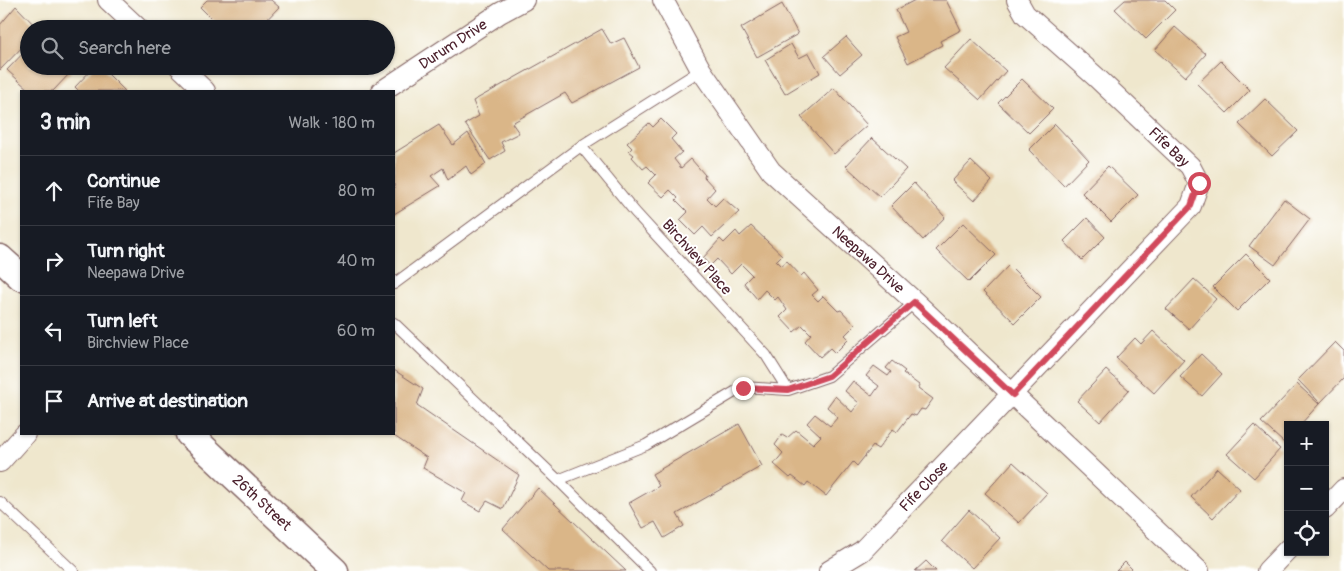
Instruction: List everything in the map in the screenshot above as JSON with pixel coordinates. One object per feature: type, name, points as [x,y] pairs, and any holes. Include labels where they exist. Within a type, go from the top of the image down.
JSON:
[{"type":"street","points":[[108,0],[129,20]]},
{"type":"street","name":"Durum Drive","points":[[383,90],[500,12],[524,0]]},
{"type":"street","name":"Neepawa Drive","points":[[663,0],[701,70],[770,171],[914,302],[1199,571]]},
{"type":"street","name":"Fife Bay","points":[[1013,395],[1191,206],[1199,183],[1190,166],[1096,77],[1025,14],[1017,0]]},
{"type":"street","points":[[188,75],[204,90]]},
{"type":"street","points":[[0,258],[20,276]]},
{"type":"street","name":"Fife Close","points":[[829,571],[862,551],[1013,395]]},
{"type":"street","points":[[0,462],[24,435]]},
{"type":"street","name":"26th Street","points":[[190,435],[335,571]]},
{"type":"street","points":[[1329,505],[1344,489]]},
{"type":"street","points":[[1267,571],[1284,553]]},
{"type":"lane","points":[[395,283],[581,146],[701,70]]},
{"type":"lane","name":"Birchview Place","points":[[581,146],[635,212],[766,355],[788,390]]},
{"type":"lane","points":[[558,480],[646,445],[743,388],[788,390],[829,376],[914,302]]},
{"type":"lane","points":[[395,324],[650,571]]},
{"type":"lane","points":[[0,502],[74,571]]},
{"type":"building","points":[[207,0],[271,0],[279,7],[267,20],[213,20],[200,7]]},
{"type":"building","points":[[915,0],[946,0],[961,30],[940,41],[942,45],[908,63],[895,37],[906,32],[896,10]]},
{"type":"building","points":[[1125,0],[1165,0],[1175,10],[1146,39],[1115,9]]},
{"type":"building","points":[[782,4],[798,34],[757,57],[741,28]]},
{"type":"building","points":[[16,6],[29,20],[20,20],[20,49],[0,70],[0,25]]},
{"type":"building","points":[[1175,27],[1206,54],[1185,77],[1155,50]]},
{"type":"building","points":[[602,29],[611,44],[624,38],[639,67],[572,103],[565,93],[512,123],[519,133],[501,142],[505,151],[490,160],[465,124],[479,116],[473,101]]},
{"type":"building","points":[[846,37],[862,55],[840,74],[824,56]]},
{"type":"building","points":[[971,39],[1006,71],[980,100],[944,68]]},
{"type":"building","points":[[791,44],[799,58],[809,53],[820,73],[785,94],[765,60]]},
{"type":"building","points":[[20,56],[20,75],[68,75],[54,90],[29,90],[7,70]]},
{"type":"building","points":[[1221,61],[1250,90],[1227,113],[1197,84]]},
{"type":"building","points":[[86,75],[109,75],[124,90],[78,90],[75,87]]},
{"type":"building","points":[[1022,79],[1053,109],[1029,133],[998,103]]},
{"type":"building","points":[[834,88],[867,125],[834,154],[801,117]]},
{"type":"building","points":[[1265,99],[1298,131],[1272,156],[1239,124]]},
{"type":"building","points":[[661,119],[676,134],[671,139],[682,152],[674,159],[681,168],[691,159],[715,189],[707,198],[715,206],[723,198],[739,212],[712,237],[703,227],[695,235],[680,220],[688,212],[676,200],[678,198],[670,190],[663,197],[648,183],[656,175],[647,166],[643,169],[629,151],[632,148],[627,143],[649,123],[653,127]]},
{"type":"building","points":[[1055,124],[1089,160],[1064,186],[1029,150]]},
{"type":"building","points":[[439,125],[453,145],[468,133],[486,164],[471,175],[466,166],[448,180],[443,168],[431,176],[440,186],[395,213],[395,152]]},
{"type":"building","points":[[872,138],[906,169],[880,197],[846,166]]},
{"type":"building","points":[[971,161],[992,181],[974,201],[952,181]]},
{"type":"building","points":[[1108,166],[1138,195],[1111,222],[1082,193]]},
{"type":"building","points":[[914,183],[945,217],[923,240],[891,206]]},
{"type":"building","points":[[1284,199],[1310,219],[1275,265],[1249,246]]},
{"type":"building","points":[[1087,218],[1105,237],[1082,260],[1064,241]]},
{"type":"building","points":[[963,223],[996,255],[969,282],[936,250]]},
{"type":"building","points":[[751,226],[782,255],[776,261],[781,266],[787,261],[801,276],[804,273],[818,290],[812,295],[818,301],[823,296],[838,311],[841,310],[855,325],[845,335],[849,339],[835,353],[830,348],[820,357],[805,341],[811,334],[802,325],[794,332],[780,317],[787,310],[778,297],[775,300],[765,290],[757,299],[744,283],[752,275],[741,264],[731,274],[717,259],[710,266],[703,258],[720,239],[724,243],[736,231],[740,236]]},
{"type":"building","points":[[1246,254],[1270,278],[1237,311],[1213,287]]},
{"type":"building","points":[[1009,265],[1041,297],[1015,323],[983,292]]},
{"type":"building","points":[[1194,279],[1216,299],[1189,329],[1166,309]]},
{"type":"building","points":[[1153,331],[1184,360],[1154,393],[1116,358],[1135,338],[1141,344]]},
{"type":"building","points":[[1335,342],[1344,351],[1344,378],[1320,403],[1298,380]]},
{"type":"building","points":[[1201,354],[1222,374],[1202,396],[1180,377]]},
{"type":"building","points":[[892,361],[905,371],[903,373],[919,385],[918,388],[933,399],[925,410],[921,409],[916,416],[911,414],[897,432],[893,429],[878,449],[873,446],[857,466],[853,462],[826,496],[808,482],[805,486],[792,476],[790,478],[774,464],[783,453],[775,445],[782,435],[787,438],[796,430],[813,444],[821,436],[807,423],[815,414],[830,426],[838,417],[827,407],[835,396],[852,412],[859,403],[845,391],[853,381],[872,396],[879,386],[866,376],[874,366],[888,376],[891,372],[886,368]]},
{"type":"building","points":[[1106,370],[1129,390],[1100,422],[1077,401]]},
{"type":"building","points":[[395,371],[423,389],[417,405],[519,475],[503,509],[487,501],[480,511],[462,501],[466,493],[423,468],[427,458],[392,435],[395,435]]},
{"type":"building","points":[[1297,384],[1319,404],[1304,421],[1284,421],[1284,443],[1261,422]]},
{"type":"building","points":[[739,424],[762,466],[677,514],[684,526],[664,538],[655,522],[643,528],[629,503],[659,486],[652,474]]},
{"type":"building","points":[[1254,425],[1280,449],[1254,478],[1227,454]]},
{"type":"building","points":[[1013,462],[1047,493],[1019,523],[985,493]]},
{"type":"building","points":[[1217,468],[1240,489],[1213,518],[1191,497]]},
{"type":"building","points":[[538,488],[626,571],[548,571],[503,529]]},
{"type":"building","points":[[969,510],[1000,538],[972,568],[942,541]]},
{"type":"building","points":[[926,561],[936,571],[915,571]]},
{"type":"building","points":[[1125,562],[1134,571],[1116,571]]},
{"type":"route","points":[[743,388],[788,390],[829,376],[914,302],[1013,395],[1191,206],[1199,183]]}]
